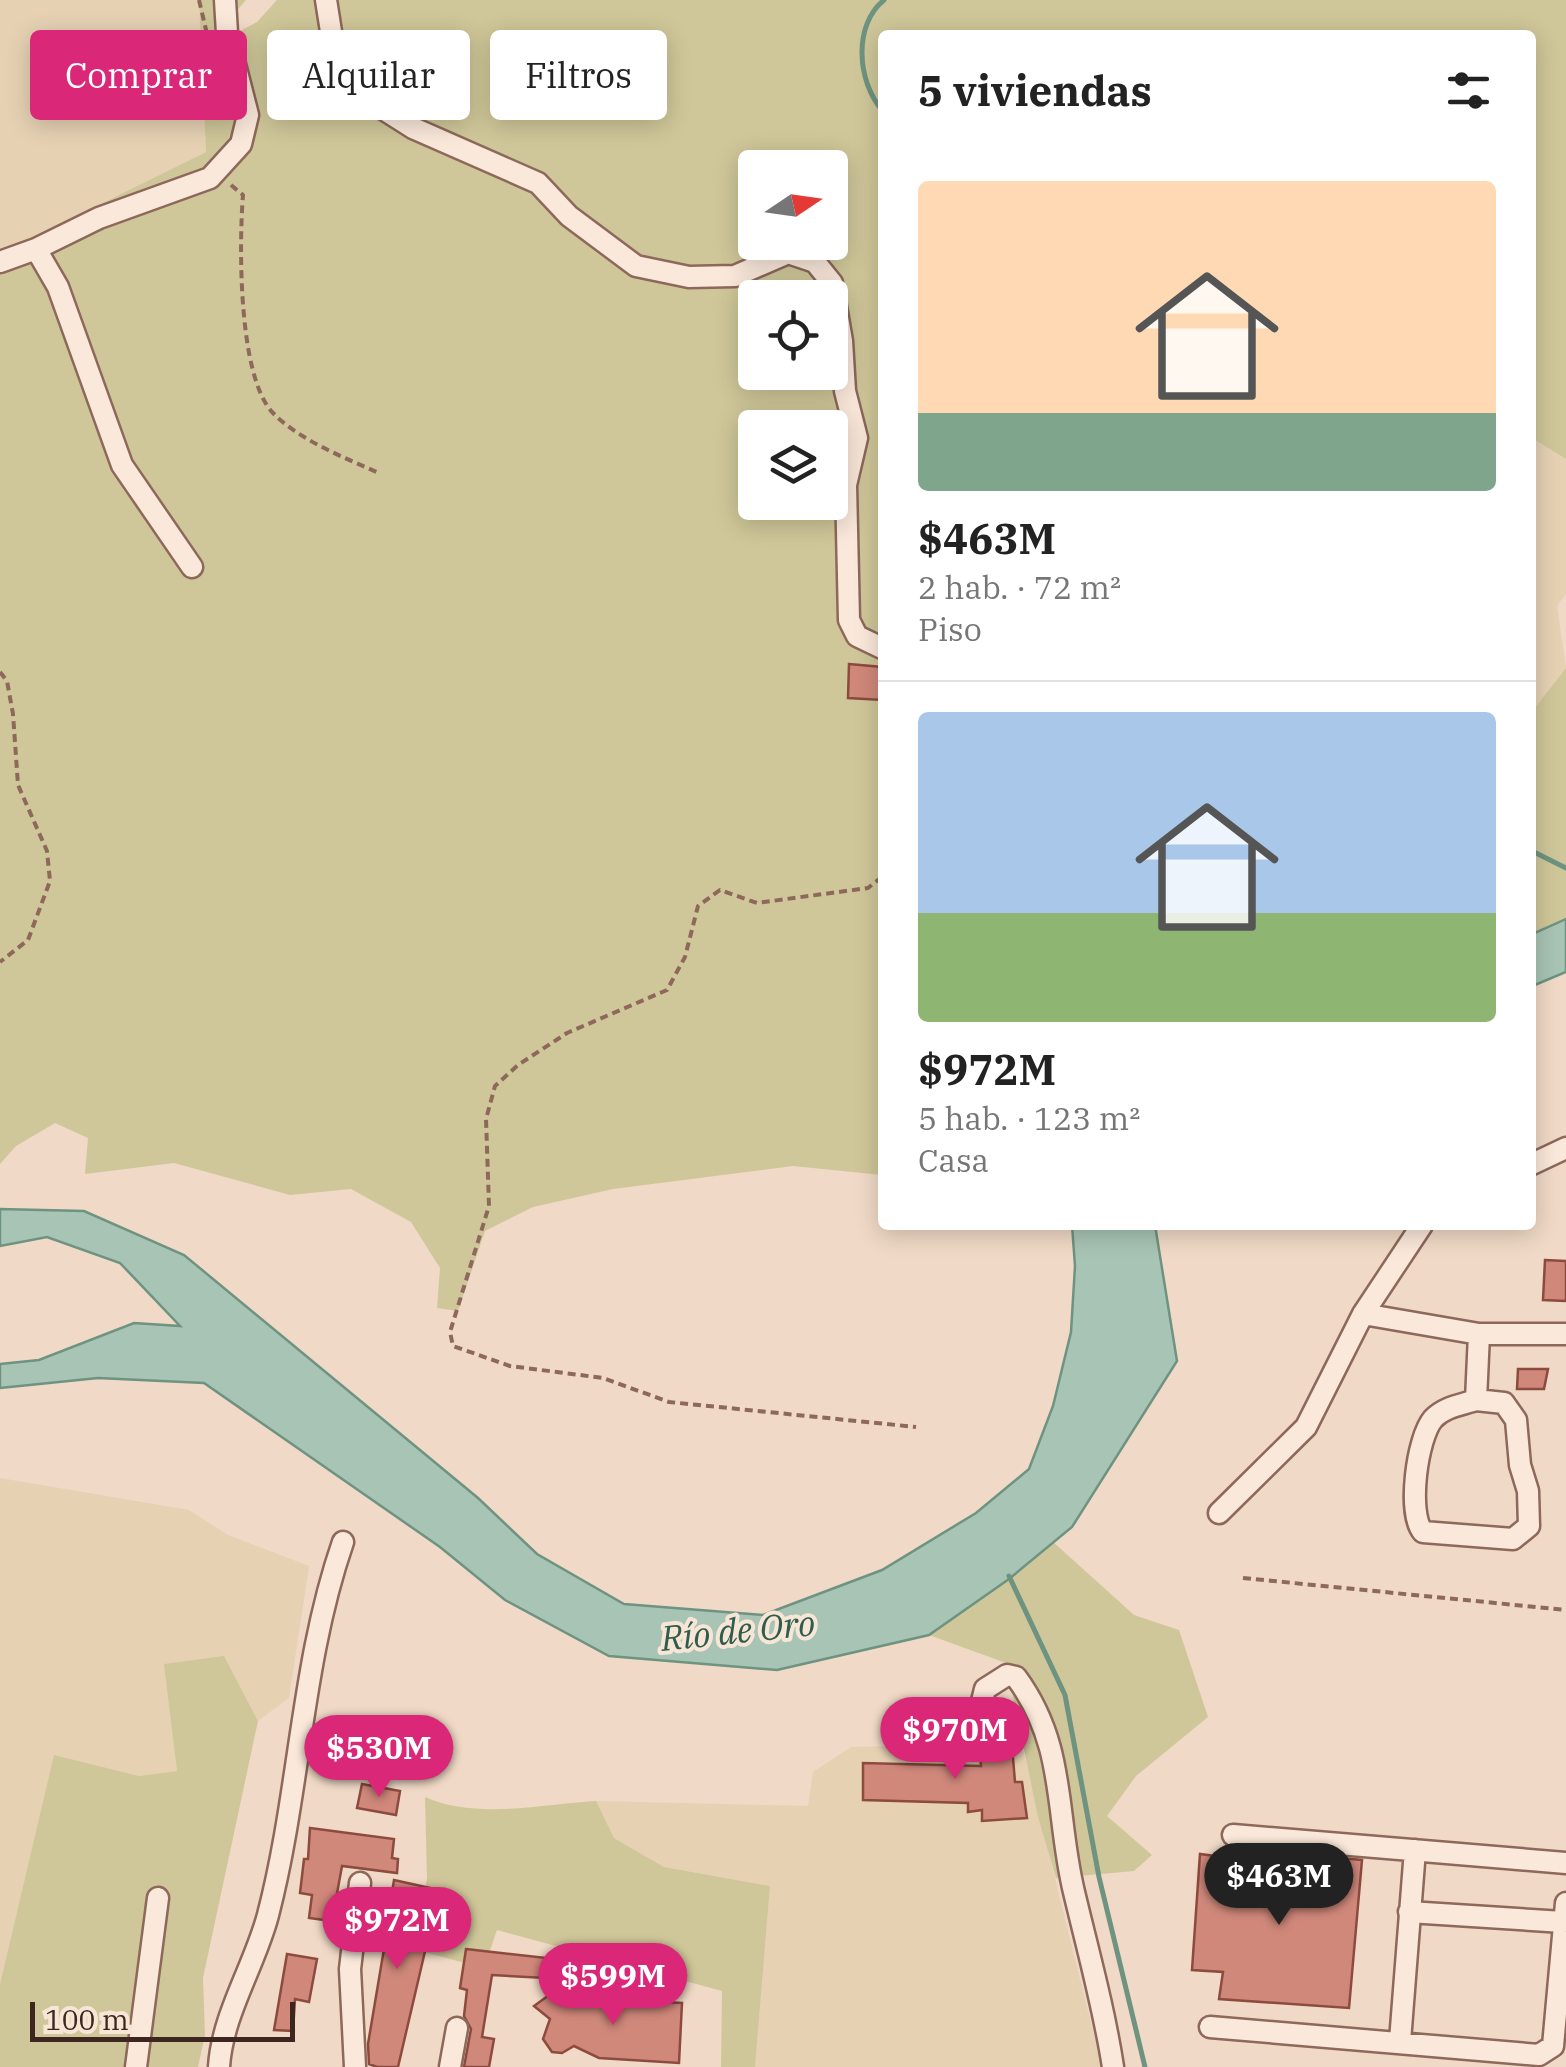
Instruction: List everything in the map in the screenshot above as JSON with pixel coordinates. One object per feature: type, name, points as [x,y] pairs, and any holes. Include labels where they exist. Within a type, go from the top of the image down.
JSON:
[{"type":"lane","points":[[0,262],[99,218],[210,178],[241,144],[248,115],[227,33],[226,0]]},
{"type":"lane","points":[[326,0],[336,63],[350,88],[414,128],[538,183],[569,216],[636,266],[689,277],[735,276],[788,253],[815,262],[832,283],[845,391],[858,438],[846,485],[848,620],[857,636],[878,646]]},
{"type":"lane","points":[[36,249],[58,286],[122,465],[192,566]]},
{"type":"lane","points":[[1536,1162],[1566,1148]]},
{"type":"lane","points":[[1220,1513],[1306,1428],[1364,1314],[1419,1230]]},
{"type":"lane","points":[[1364,1314],[1479,1334],[1566,1334]]},
{"type":"lane","points":[[1476,1400],[1479,1334]]},
{"type":"lane","points":[[1476,1400],[1504,1403],[1516,1420],[1520,1465],[1528,1492],[1529,1526],[1513,1539],[1423,1532],[1414,1514],[1422,1440],[1432,1420],[1444,1410],[1476,1400]]},
{"type":"lane","points":[[220,2067],[226,2037],[268,1918],[292,1802],[302,1722],[327,1589],[343,1542]]},
{"type":"lane","points":[[975,1730],[985,1689],[1007,1675],[1016,1678],[1053,1747],[1073,1890],[1092,1958],[1112,2067]]},
{"type":"lane","points":[[1233,1834],[1566,1863]]},
{"type":"lane","points":[[1400,2041],[1415,1850]]},
{"type":"lane","points":[[355,2067],[350,1969],[360,1882]]},
{"type":"lane","points":[[136,2067],[158,1898]]},
{"type":"lane","points":[[1210,2027],[1400,2041],[1518,2055],[1548,2051],[1554,2046],[1565,1912],[1409,1912]]},
{"type":"lane","points":[[450,2067],[456,2028]]},
{"type":"path","points":[[200,0],[207,30]]},
{"type":"path","points":[[220,167],[220,176],[243,196],[240,230],[246,330],[252,367],[271,412],[346,458],[379,473]]},
{"type":"path","points":[[0,672],[7,682],[13,714],[18,785],[48,850],[50,881],[28,940],[0,962]]},
{"type":"path","points":[[878,880],[868,888],[756,902],[720,890],[698,906],[684,957],[666,990],[567,1033],[518,1065],[496,1086],[486,1119],[489,1206],[450,1332],[454,1346],[462,1352],[510,1366],[602,1378],[668,1402],[916,1427]]},
{"type":"path","points":[[1243,1578],[1566,1610]]},
{"type":"shaded area","points":[[0,0],[199,0],[200,30],[30,30],[30,120],[205,120],[206,152],[24,242],[0,261]]},
{"type":"shaded area","points":[[199,0],[246,0],[220,30],[200,30]]},
{"type":"shaded area","points":[[277,0],[1566,0],[1566,459],[1536,441],[1536,30],[878,30],[878,1175],[793,1166],[613,1189],[533,1207],[485,1231],[458,1311],[437,1308],[440,1268],[411,1222],[351,1189],[290,1195],[174,1163],[85,1174],[88,1138],[55,1123],[16,1146],[0,1164],[0,261],[24,242],[206,152],[205,120],[247,120],[247,30],[242,30],[257,22]]},
{"type":"shaded area","points":[[1536,441],[1566,459],[1566,594],[1557,606],[1566,668],[1536,706]]},
{"type":"shaded area","points":[[1566,668],[1566,919],[1536,932],[1536,706]]},
{"type":"shaded area","points":[[0,1478],[189,1510],[228,1535],[309,1566],[289,1698],[258,1721],[224,1657],[165,1664],[177,1771],[139,1776],[54,1756],[0,1984]]},
{"type":"shaded area","points":[[1052,1541],[1134,1615],[1179,1630],[1208,1717],[1136,1776],[1107,1816],[1152,1855],[1134,1871],[1056,1878],[1038,1817],[1006,1663],[929,1635],[1009,1579]]},
{"type":"shaded area","points":[[224,1656],[258,1721],[203,1978],[205,2035],[198,2067],[0,2067],[0,1984],[54,1755],[139,1776],[177,1771],[164,1664]]},
{"type":"shaded area","points":[[1015,1718],[1102,2067],[755,2067],[770,1886],[664,1867],[614,1838],[596,1801],[808,1806],[813,1772],[851,1747],[928,1745],[972,1719]]},
{"type":"shaded area","points":[[425,1797],[445,1804],[487,1809],[596,1801],[614,1838],[664,1867],[770,1886],[755,2067],[721,2067],[722,1991],[497,1930],[484,1968],[416,1950],[427,1878]]},
{"type":"water","points":[[1566,919],[1566,972],[1536,984],[1536,932]]},
{"type":"water","name":"Río de Oro","points":[[0,1209],[84,1211],[184,1255],[478,1498],[537,1554],[624,1604],[763,1615],[882,1570],[976,1513],[1029,1469],[1053,1406],[1071,1332],[1075,1266],[1072,1230],[1156,1230],[1177,1361],[1072,1527],[1009,1579],[929,1635],[777,1670],[609,1656],[505,1600],[440,1547],[204,1383],[98,1378],[0,1388],[0,1364],[39,1360],[134,1323],[180,1326],[120,1263],[47,1237],[0,1246]]},
{"type":"building","points":[[849,664],[878,667],[878,700],[848,698]]},
{"type":"building","points":[[1545,1260],[1566,1261],[1566,1301],[1543,1300]]},
{"type":"building","points":[[1518,1369],[1548,1369],[1544,1389],[1517,1389]]},
{"type":"building","points":[[988,1733],[1011,1734],[1015,1782],[1022,1782],[1027,1818],[982,1821],[982,1810],[968,1812],[968,1803],[863,1800],[863,1763],[981,1766],[979,1743]]},
{"type":"building","points":[[362,1784],[400,1791],[396,1815],[357,1808]]},
{"type":"building","points":[[310,1828],[394,1839],[392,1858],[398,1859],[397,1873],[342,1866],[332,1921],[309,1918],[312,1895],[300,1893]]},
{"type":"building","points":[[1284,1853],[1362,1860],[1349,2008],[1219,1999],[1223,1972],[1192,1970],[1200,1854],[1282,1865]]},
{"type":"building","points":[[394,1880],[430,1888],[418,1946],[426,1947],[398,2067],[377,2067],[369,2064],[368,2044],[385,1943],[375,1940],[382,1903],[390,1905]]},
{"type":"building","points":[[466,1949],[565,1960],[564,1979],[492,1975],[482,2037],[494,2039],[489,2067],[464,2067],[471,2029],[464,2016],[467,1990],[460,1988]]},
{"type":"building","points":[[287,1954],[317,1959],[309,2002],[295,1999],[293,2031],[274,2030]]},
{"type":"building","points":[[564,1984],[563,1997],[682,2003],[679,2063],[599,2058],[574,2046],[562,2053],[552,2052],[543,2039],[550,2019],[534,2006]]},
{"type":"waterway","points":[[878,104],[867,84],[862,54],[867,24],[884,0]]},
{"type":"waterway","points":[[1536,853],[1566,868]]},
{"type":"waterway","points":[[1009,1576],[1065,1695],[1099,1877],[1145,2067]]}]
